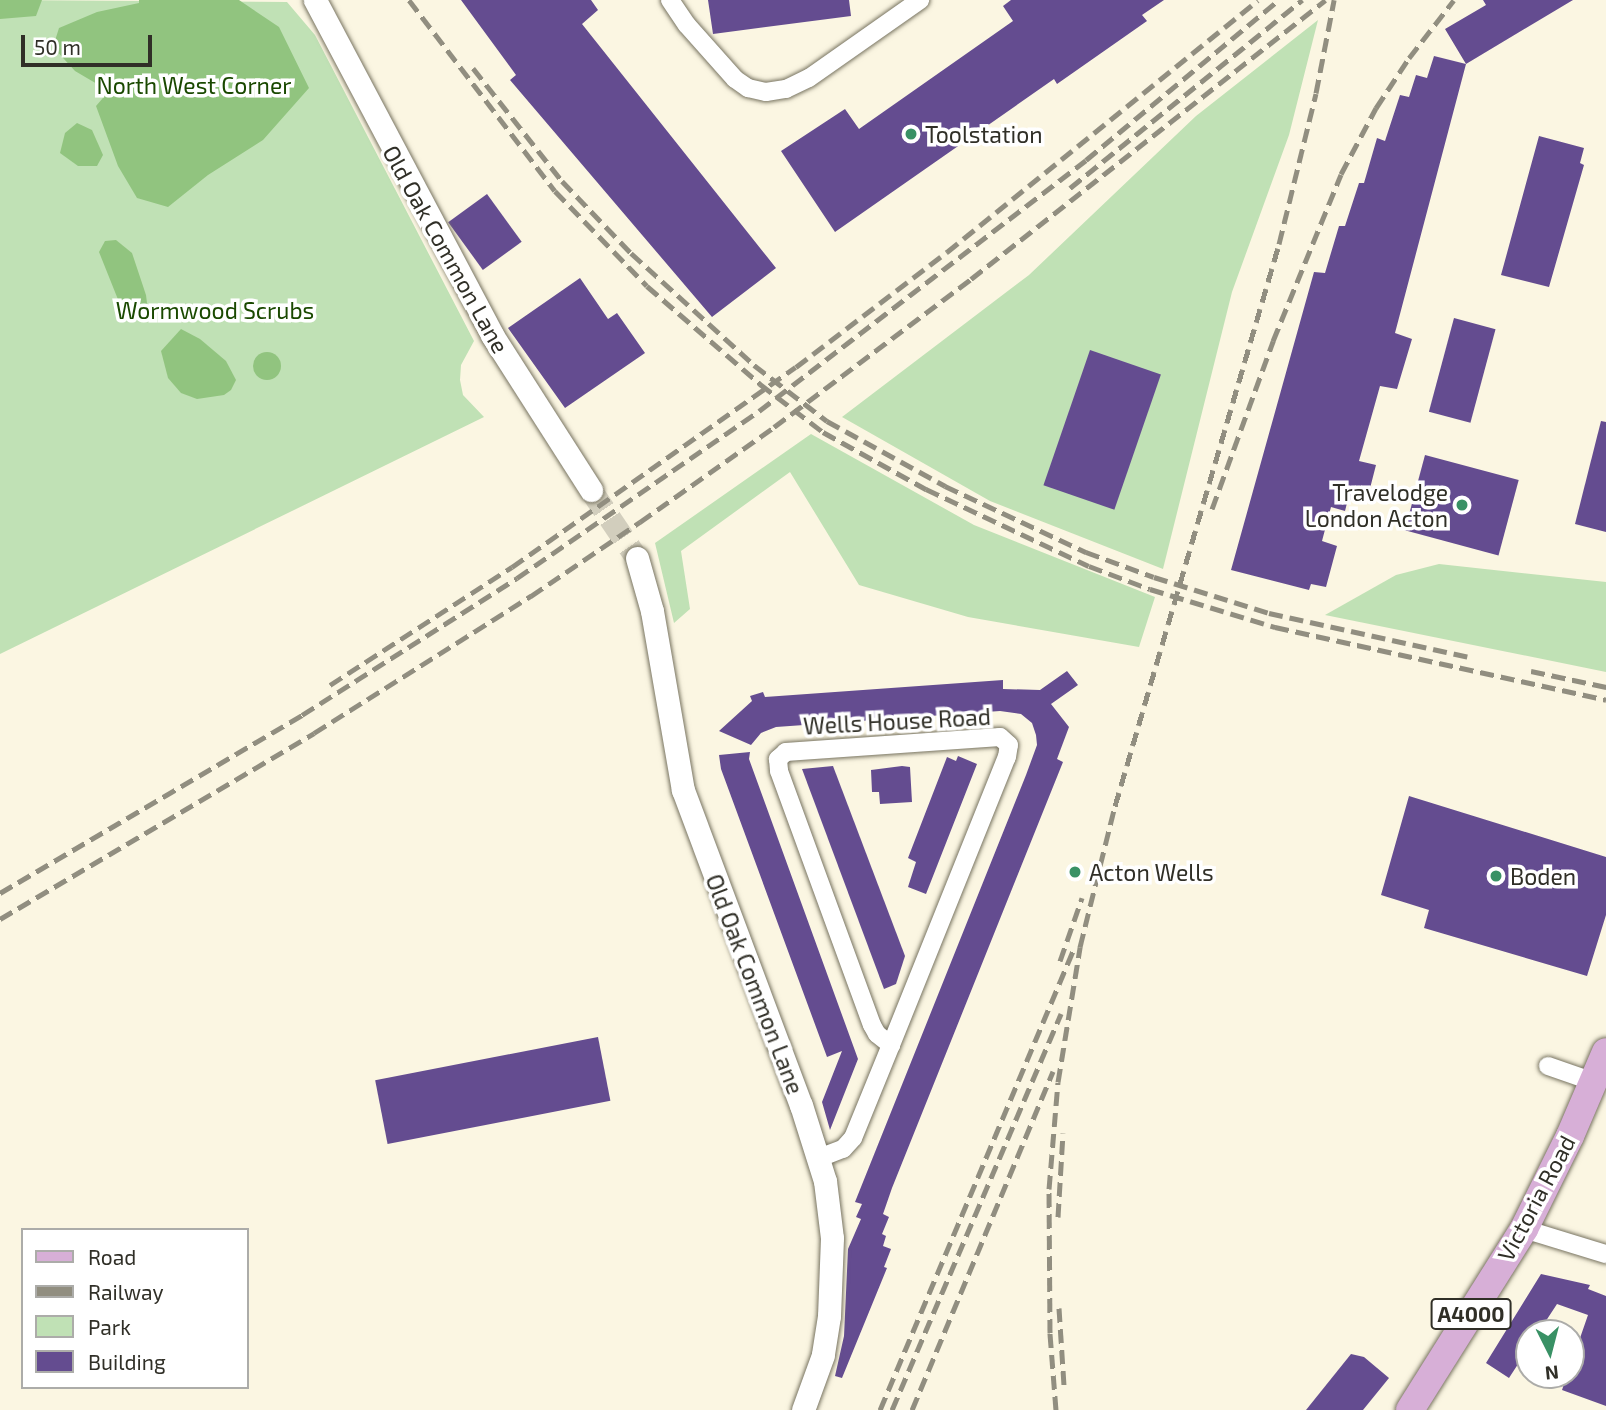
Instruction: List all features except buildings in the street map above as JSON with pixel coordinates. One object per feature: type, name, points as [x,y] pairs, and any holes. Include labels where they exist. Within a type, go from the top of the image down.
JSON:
[{"type":"main road","name":"Victoria Road","points":[[1409,1410],[1524,1228],[1606,1052]]},
{"type":"street","name":"Old Oak Common Lane","points":[[315,0],[492,335],[591,490]]},
{"type":"street","points":[[670,0],[687,25],[735,79],[748,88],[766,92],[786,89],[809,78],[920,0]]},
{"type":"street","name":"Old Oak Common Lane","points":[[637,558],[652,611],[683,790],[819,1158],[829,1204],[830,1303],[822,1355],[803,1410]]},
{"type":"street","name":"Wells House Road","points":[[819,1158],[849,1145],[891,1045],[1007,757],[1009,745],[1000,737],[786,752],[778,759],[779,771],[872,1025],[877,1034],[891,1045]]},
{"type":"street","points":[[1548,1066],[1594,1082]]},
{"type":"street","points":[[1524,1228],[1606,1254]]},
{"type":"green space","name":"Wormwood Scrubs","points":[[0,0],[287,2],[315,35],[474,341],[461,365],[460,380],[463,395],[484,417],[0,654]]},
{"type":"green space","points":[[0,0],[42,0],[36,16],[0,19]]},
{"type":"green space","name":"North West Corner","points":[[139,0],[239,0],[279,27],[309,88],[263,140],[208,175],[168,207],[137,198],[118,166],[96,106],[109,91],[75,71],[53,47],[59,28],[97,12],[139,3]]},
{"type":"green space","points":[[1318,20],[1289,135],[1232,292],[1163,569],[990,501],[842,417],[1029,275],[1196,116]]},
{"type":"green space","points":[[77,123],[92,130],[103,155],[97,166],[78,166],[60,153],[65,133]]},
{"type":"green space","points":[[116,240],[132,253],[146,295],[148,311],[140,319],[128,315],[119,302],[99,252],[105,241]]},
{"type":"green space","points":[[181,329],[200,339],[226,361],[236,380],[231,390],[224,395],[197,399],[181,393],[168,378],[161,351]]},
{"type":"green space","points":[[267,352],[277,356],[281,366],[277,376],[267,380],[257,376],[253,366],[257,356]]},
{"type":"green space","points":[[811,434],[974,525],[1155,597],[1139,647],[968,617],[859,585],[790,472],[681,551],[690,609],[674,623],[655,543]]},
{"type":"green space","points":[[1439,564],[1606,582],[1606,672],[1325,615],[1396,575]]},
{"type":"tunnel","points":[[591,490],[637,558]]},
{"type":"railway","points":[[409,0],[555,191],[647,286],[760,384],[823,432],[926,489],[1089,566],[1150,589],[1275,627],[1606,700]]},
{"type":"railway","points":[[330,685],[512,567],[796,367],[947,252],[1258,0]]},
{"type":"railway","points":[[0,893],[302,715],[517,578],[759,411],[1086,160],[1279,0]]},
{"type":"railway","points":[[1070,188],[1302,0]]},
{"type":"railway","points":[[0,919],[314,733],[531,596],[640,522],[774,427],[971,279],[1325,0]]},
{"type":"railway","points":[[1056,1410],[1050,1333],[1049,1189],[1058,1082],[1080,947],[1115,806],[1279,244],[1316,93],[1334,0]]},
{"type":"railway","points":[[1212,509],[1273,341],[1341,174],[1376,108],[1409,58],[1454,0]]},
{"type":"railway","points":[[473,68],[562,181],[631,253],[754,365],[827,421],[945,486],[1086,552],[1154,577],[1269,613],[1469,657]]},
{"type":"railway","points":[[1531,671],[1606,687]]},
{"type":"railway","points":[[1060,961],[1082,898]]},
{"type":"railway","points":[[880,1410],[1073,950]]},
{"type":"railway","points":[[892,1410],[1061,1014]]},
{"type":"railway","points":[[912,1410],[1053,1071]]},
{"type":"railway","points":[[1058,1217],[1063,1133]]},
{"type":"railway","points":[[1059,1308],[1064,1385]]},
{"type":"place","name":"Toolstation","points":[[911,134]]},
{"type":"place","name":"Travelodge London Acton","points":[[1462,505]]},
{"type":"place","name":"Acton Wells","points":[[1075,872]]},
{"type":"place","name":"Boden","points":[[1496,876]]}]
